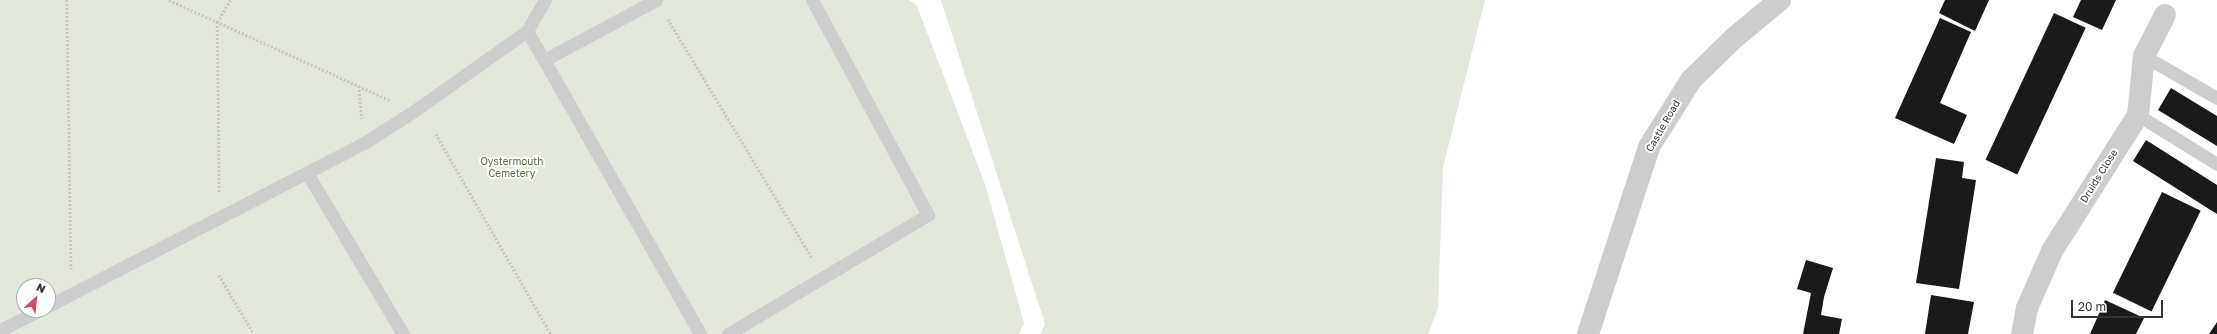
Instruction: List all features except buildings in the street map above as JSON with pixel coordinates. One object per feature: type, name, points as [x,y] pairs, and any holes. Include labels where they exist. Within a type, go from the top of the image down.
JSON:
[{"type":"street","name":"Castle Road","points":[[1588,334],[1649,147],[1691,80],[1734,38],[1780,0]]},
{"type":"street","name":"Druids Close","points":[[2022,334],[2027,308],[2052,251],[2138,115],[2144,56],[2165,15]]},
{"type":"lane","points":[[56,302],[364,143],[414,111],[527,31],[545,0]]},
{"type":"lane","points":[[544,60],[656,0]]},
{"type":"lane","points":[[728,334],[928,214],[812,0]]},
{"type":"lane","points":[[527,31],[700,334]]},
{"type":"lane","points":[[2144,56],[2217,98]]},
{"type":"lane","points":[[2138,115],[2217,164]]},
{"type":"lane","points":[[306,173],[403,334]]},
{"type":"lane","points":[[0,330],[24,318]]},
{"type":"path","points":[[67,0],[71,294]]},
{"type":"path","points":[[169,0],[414,111]]},
{"type":"path","points":[[219,219],[217,22],[230,0]]},
{"type":"path","points":[[664,14],[824,277]]},
{"type":"path","points":[[359,86],[364,143]]},
{"type":"path","points":[[436,134],[551,334]]},
{"type":"path","points":[[218,274],[254,334]]},
{"type":"green space","name":"Oystermouth Cemetery","points":[[0,0],[909,0],[917,6],[985,184],[1024,323],[1019,334],[0,334]]},
{"type":"green space","points":[[941,0],[1485,0],[1443,167],[1438,308],[1428,334],[1040,334],[1045,324]]}]
